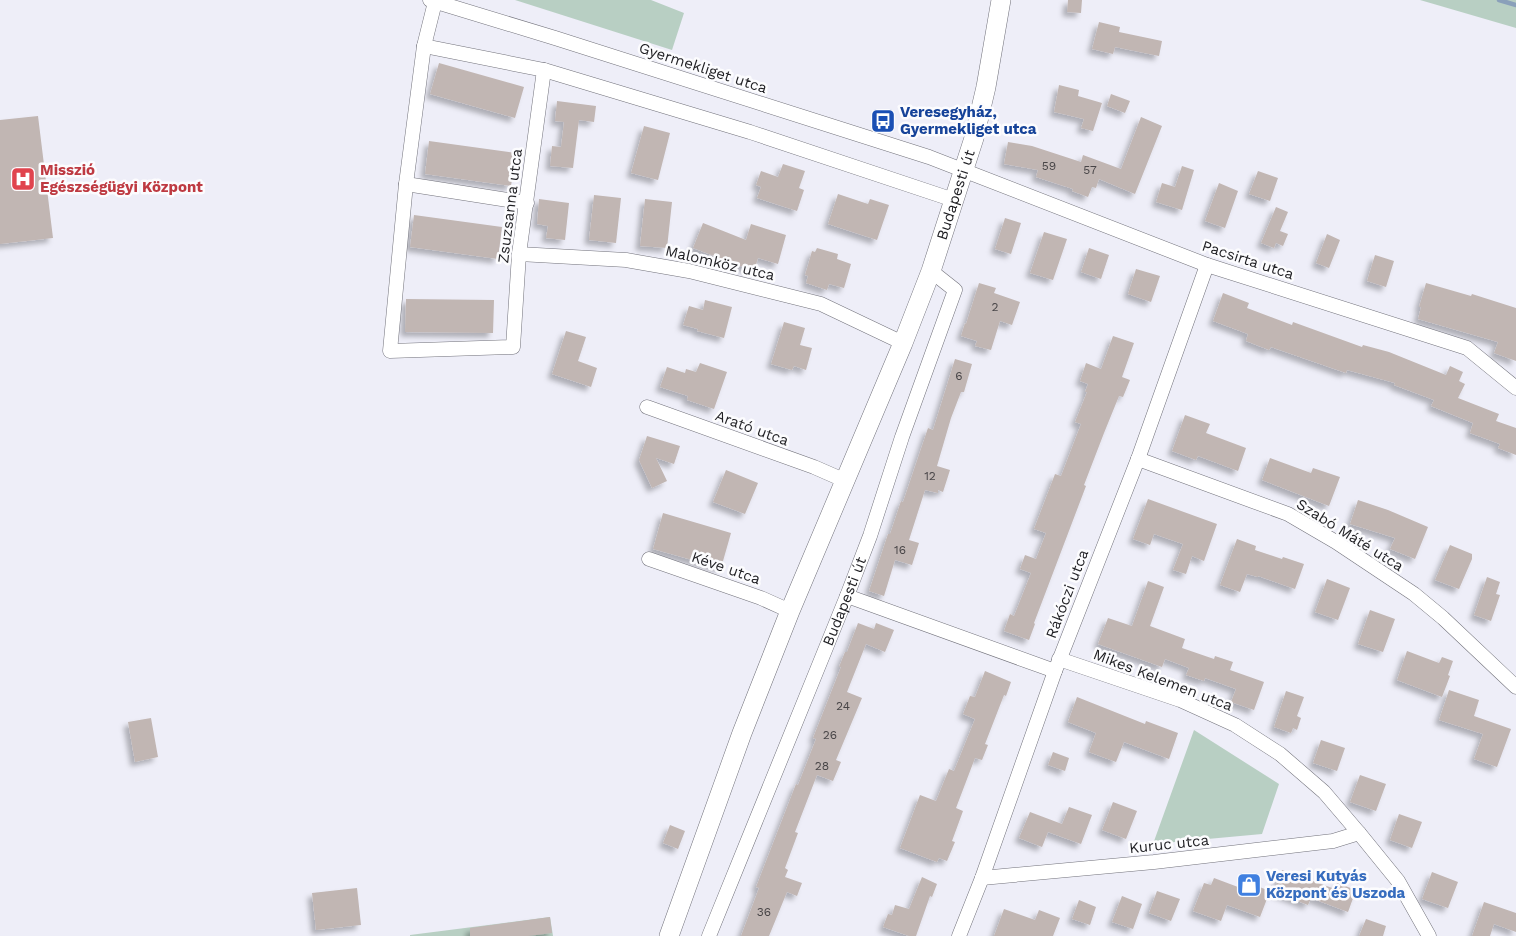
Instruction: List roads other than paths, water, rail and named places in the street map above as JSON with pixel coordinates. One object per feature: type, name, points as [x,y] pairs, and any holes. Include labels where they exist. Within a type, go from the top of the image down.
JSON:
[{"type":"street","name":"Budapesti út","points":[[669,936],[742,733],[790,611],[903,344],[930,271],[974,138],[986,88],[1001,0]]},
{"type":"street","name":"Gyermekliget utca","points":[[433,1],[891,145],[964,170]]},
{"type":"street","points":[[433,1],[424,46],[406,184],[526,203]]},
{"type":"street","points":[[424,46],[544,70],[750,132],[954,200]]},
{"type":"street","name":"Zsuzsanna utca","points":[[406,184],[390,351],[513,347],[519,254],[544,70]]},
{"type":"street","name":"Pacsirta utca","points":[[964,170],[1207,265],[1467,348],[1516,388]]},
{"type":"street","name":"Malomköz utca","points":[[519,254],[626,260],[689,271],[821,304],[903,344]]},
{"type":"street","name":"Rákóczi utca","points":[[959,936],[982,878],[1057,665],[1138,459],[1207,265]]},
{"type":"street","name":"Budapesti út","points":[[709,936],[870,536],[902,437],[955,290],[930,271]]},
{"type":"street","name":"Arató utca","points":[[647,407],[814,467],[846,481]]},
{"type":"street","name":"Szabó Máté utca","points":[[1138,459],[1288,514],[1336,542],[1414,594],[1443,618],[1516,686]]},
{"type":"street","name":"Kéve utca","points":[[649,559],[761,598],[790,611]]},
{"type":"street","name":"Mikes Kelemen utca","points":[[847,596],[1057,665],[1180,700],[1236,725],[1280,754],[1324,792],[1398,881],[1429,936]]},
{"type":"street","name":"Kuruc utca","points":[[982,878],[1154,862],[1333,840],[1359,833]]},
{"type":"waterway","points":[[1499,0],[1516,5]]},
{"type":"place","name":"Veresegyház, Gyermekliget utca","points":[[883,121]]},
{"type":"place","name":"Misszió Egészségügyi Központ","points":[[23,179]]},
{"type":"place","name":"Veresi Kutyás Központ és Uszoda","points":[[1249,885]]}]
